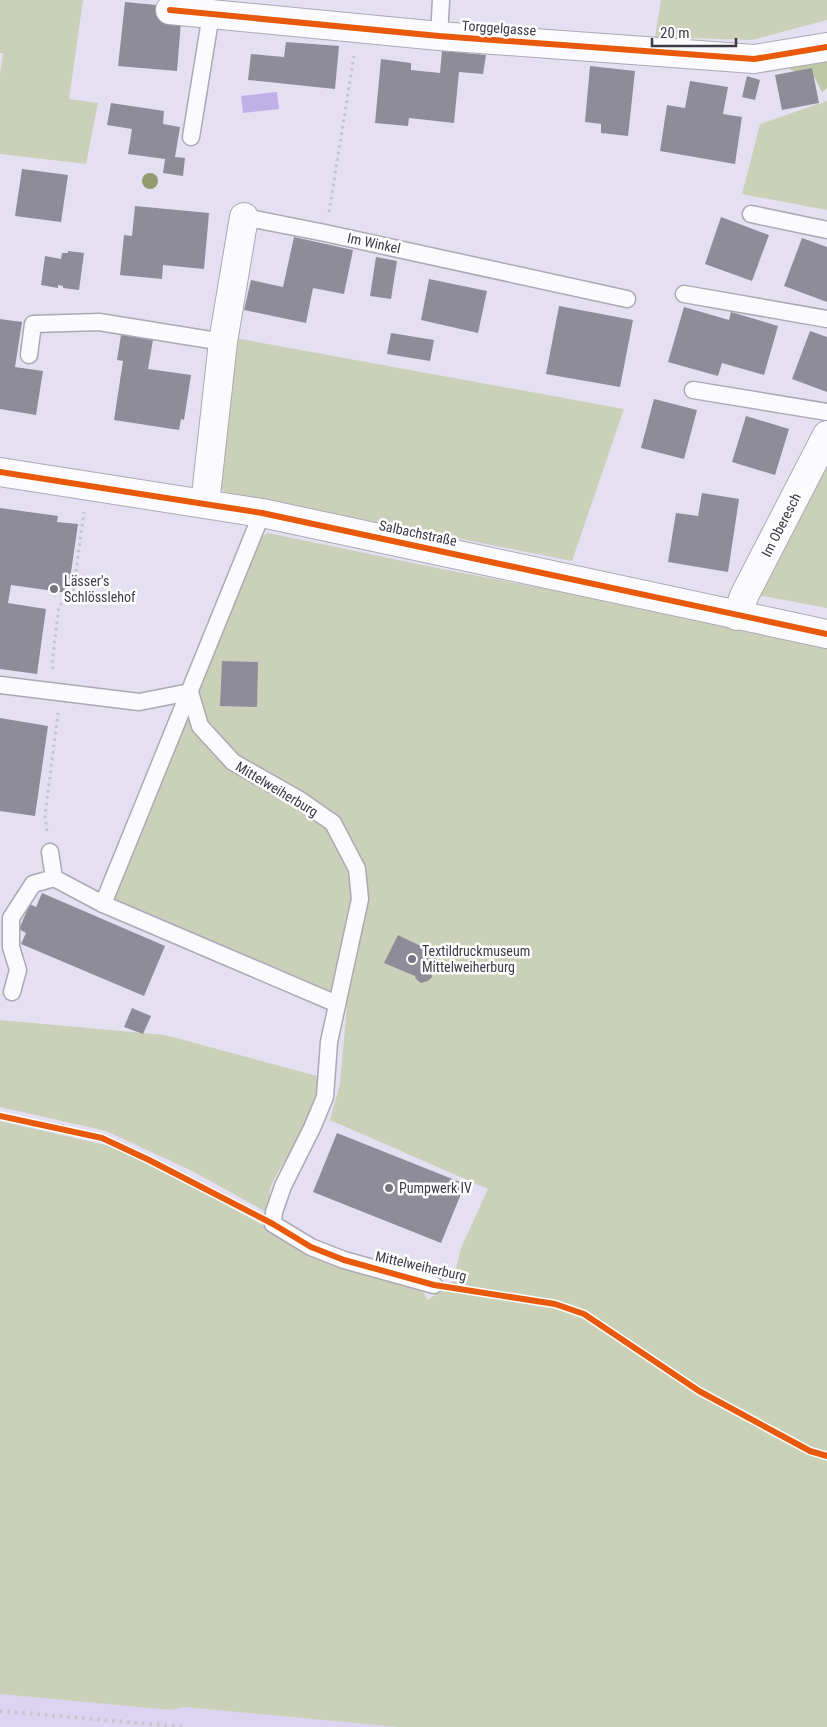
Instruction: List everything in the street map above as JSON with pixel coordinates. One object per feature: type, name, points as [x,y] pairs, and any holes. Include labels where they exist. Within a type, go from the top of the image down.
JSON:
[{"type":"street","name":"Torggelgasse","points":[[170,10],[218,9],[358,28],[438,36],[754,59],[827,47]]},
{"type":"street","name":"Im Winkel","points":[[205,504],[223,342],[244,216]]},
{"type":"street","name":"Im Oberesch","points":[[737,616],[744,596],[827,435]]},
{"type":"street","name":"Salbachstraße","points":[[0,472],[262,513],[827,634]]},
{"type":"lane","points":[[438,36],[441,0]]},
{"type":"lane","points":[[191,137],[218,9]]},
{"type":"lane","points":[[751,214],[827,230]]},
{"type":"lane","name":"Im Winkel","points":[[244,216],[627,299]]},
{"type":"lane","points":[[684,294],[827,319]]},
{"type":"lane","points":[[29,354],[33,324],[99,322],[223,342]]},
{"type":"lane","points":[[694,390],[827,412]]},
{"type":"lane","points":[[103,904],[262,513]]},
{"type":"lane","points":[[0,685],[138,702],[190,692]]},
{"type":"lane","name":"Mittelweiherburg","points":[[190,692],[200,726],[233,762],[300,800],[333,823],[357,869],[360,900],[329,1042],[325,1097],[283,1186],[274,1212],[273,1224],[311,1247],[344,1260],[434,1285]]},
{"type":"lane","points":[[50,852],[54,878]]},
{"type":"lane","points":[[12,992],[18,970],[11,947],[11,918],[33,884],[54,878],[103,904],[337,1004]]},
{"type":"path","points":[[325,233],[358,28]]},
{"type":"path","points":[[50,852],[45,816],[61,692],[52,664],[59,606],[73,592],[85,504]]},
{"type":"shaded area","points":[[277,92],[279,109],[243,113],[241,96]]},
{"type":"shaded area","points":[[0,1694],[171,1710],[183,1707],[398,1727],[0,1727]]},
{"type":"green space","points":[[0,0],[83,0],[69,99],[98,103],[86,164],[0,154],[0,74],[3,53],[0,53]]},
{"type":"green space","points":[[661,0],[827,0],[827,20],[752,40],[655,37]]},
{"type":"green space","points":[[810,43],[827,45],[827,88],[822,92],[810,71],[798,74],[790,69]]},
{"type":"green space","points":[[827,101],[827,210],[742,194],[760,124]]},
{"type":"green space","points":[[235,338],[624,409],[572,561],[225,492],[216,484]]},
{"type":"green space","points":[[827,451],[827,608],[758,595]]},
{"type":"green space","points":[[268,533],[442,569],[827,643],[827,1727],[398,1727],[183,1707],[171,1710],[0,1694],[0,1121],[110,1146],[144,1159],[275,1232],[302,1253],[336,1266],[423,1292],[428,1300],[453,1281],[461,1248],[488,1189],[330,1120],[340,1084],[347,1006],[333,992],[113,901],[257,540]]},
{"type":"green space","points":[[0,1020],[165,1035],[321,1077],[318,1098],[307,1125],[270,1188],[268,1213],[192,1171],[106,1131],[0,1107]]},
{"type":"building","points":[[125,2],[167,6],[181,21],[177,71],[118,66]]},
{"type":"building","points":[[286,42],[339,46],[335,89],[248,80],[251,54],[284,57]]},
{"type":"building","points":[[442,51],[486,55],[483,74],[459,72],[454,123],[409,118],[408,126],[375,123],[381,59],[411,63],[411,70],[440,73]]},
{"type":"building","points":[[590,66],[635,71],[628,136],[601,133],[601,124],[585,122]]},
{"type":"building","points":[[812,68],[819,103],[782,110],[775,75]]},
{"type":"building","points":[[747,76],[760,80],[755,100],[742,97]]},
{"type":"building","points":[[690,81],[728,87],[723,114],[742,117],[735,164],[660,151],[667,105],[685,108]]},
{"type":"building","points":[[111,103],[164,111],[163,124],[180,127],[175,157],[185,158],[183,176],[163,173],[165,159],[128,154],[132,129],[107,125]]},
{"type":"building","points":[[22,169],[68,175],[61,222],[15,216]]},
{"type":"building","points":[[135,206],[209,213],[204,269],[163,265],[162,279],[120,275],[124,235],[132,236]]},
{"type":"building","points":[[721,217],[769,235],[752,281],[705,264]]},
{"type":"building","points":[[294,237],[353,250],[344,294],[313,288],[306,323],[244,310],[251,280],[283,287]]},
{"type":"building","points":[[802,238],[827,247],[827,302],[784,286]]},
{"type":"building","points":[[68,251],[84,253],[79,290],[63,288],[63,286],[58,285],[58,288],[41,285],[45,256],[61,259],[62,253],[68,253]]},
{"type":"building","points":[[376,257],[397,261],[391,299],[370,296]]},
{"type":"building","points":[[429,279],[487,291],[478,333],[421,320]]},
{"type":"building","points":[[559,306],[633,320],[620,387],[546,374]]},
{"type":"building","points":[[684,307],[729,320],[731,312],[778,326],[764,375],[722,363],[718,376],[668,362]]},
{"type":"building","points":[[0,319],[22,322],[15,367],[43,371],[36,415],[0,409]]},
{"type":"building","points":[[810,331],[827,337],[827,392],[792,379]]},
{"type":"building","points":[[391,333],[434,340],[430,361],[387,354]]},
{"type":"building","points":[[121,335],[153,340],[148,369],[191,375],[184,420],[181,419],[179,430],[114,420],[123,361],[117,360]]},
{"type":"building","points":[[654,399],[697,410],[684,459],[641,448]]},
{"type":"building","points":[[746,416],[789,429],[775,475],[732,462]]},
{"type":"building","points":[[702,493],[739,499],[728,572],[668,562],[676,513],[698,516]]},
{"type":"building","name":"Lässer's Schlösslehof","points":[[0,508],[58,516],[57,522],[78,524],[68,593],[11,585],[8,603],[46,609],[37,674],[0,669]]},
{"type":"building","points":[[222,661],[258,662],[257,707],[220,706]]},
{"type":"building","points":[[0,718],[48,726],[35,816],[0,811]]},
{"type":"building","points":[[42,893],[165,946],[144,996],[21,944],[26,933],[19,929],[30,904],[36,907]]},
{"type":"building","name":"Textildruckmuseum Mittelweiherburg","points":[[398,935],[439,955],[431,970],[432,977],[428,981],[421,983],[415,976],[384,963]]},
{"type":"building","points":[[132,1008],[151,1016],[143,1034],[124,1027]]},
{"type":"building","name":"Pumpwerk IV","points":[[337,1133],[465,1184],[441,1243],[313,1192]]},
{"type":"railway","points":[[0,1711],[185,1727]]},
{"type":"cycle path","points":[[170,10],[439,36],[754,59],[827,47]]},
{"type":"cycle path","points":[[0,472],[262,513],[827,634]]},
{"type":"cycle path","points":[[0,1116],[102,1138],[273,1224],[311,1247],[344,1260],[434,1285],[555,1304],[584,1314],[699,1391],[810,1451],[827,1456]]},
{"type":"place","name":"Lässer's Schlösslehof","points":[[54,589]]},
{"type":"place","name":"Textildruckmuseum Mittelweiherburg","points":[[412,959]]},
{"type":"place","name":"Pumpwerk IV","points":[[389,1188]]}]
